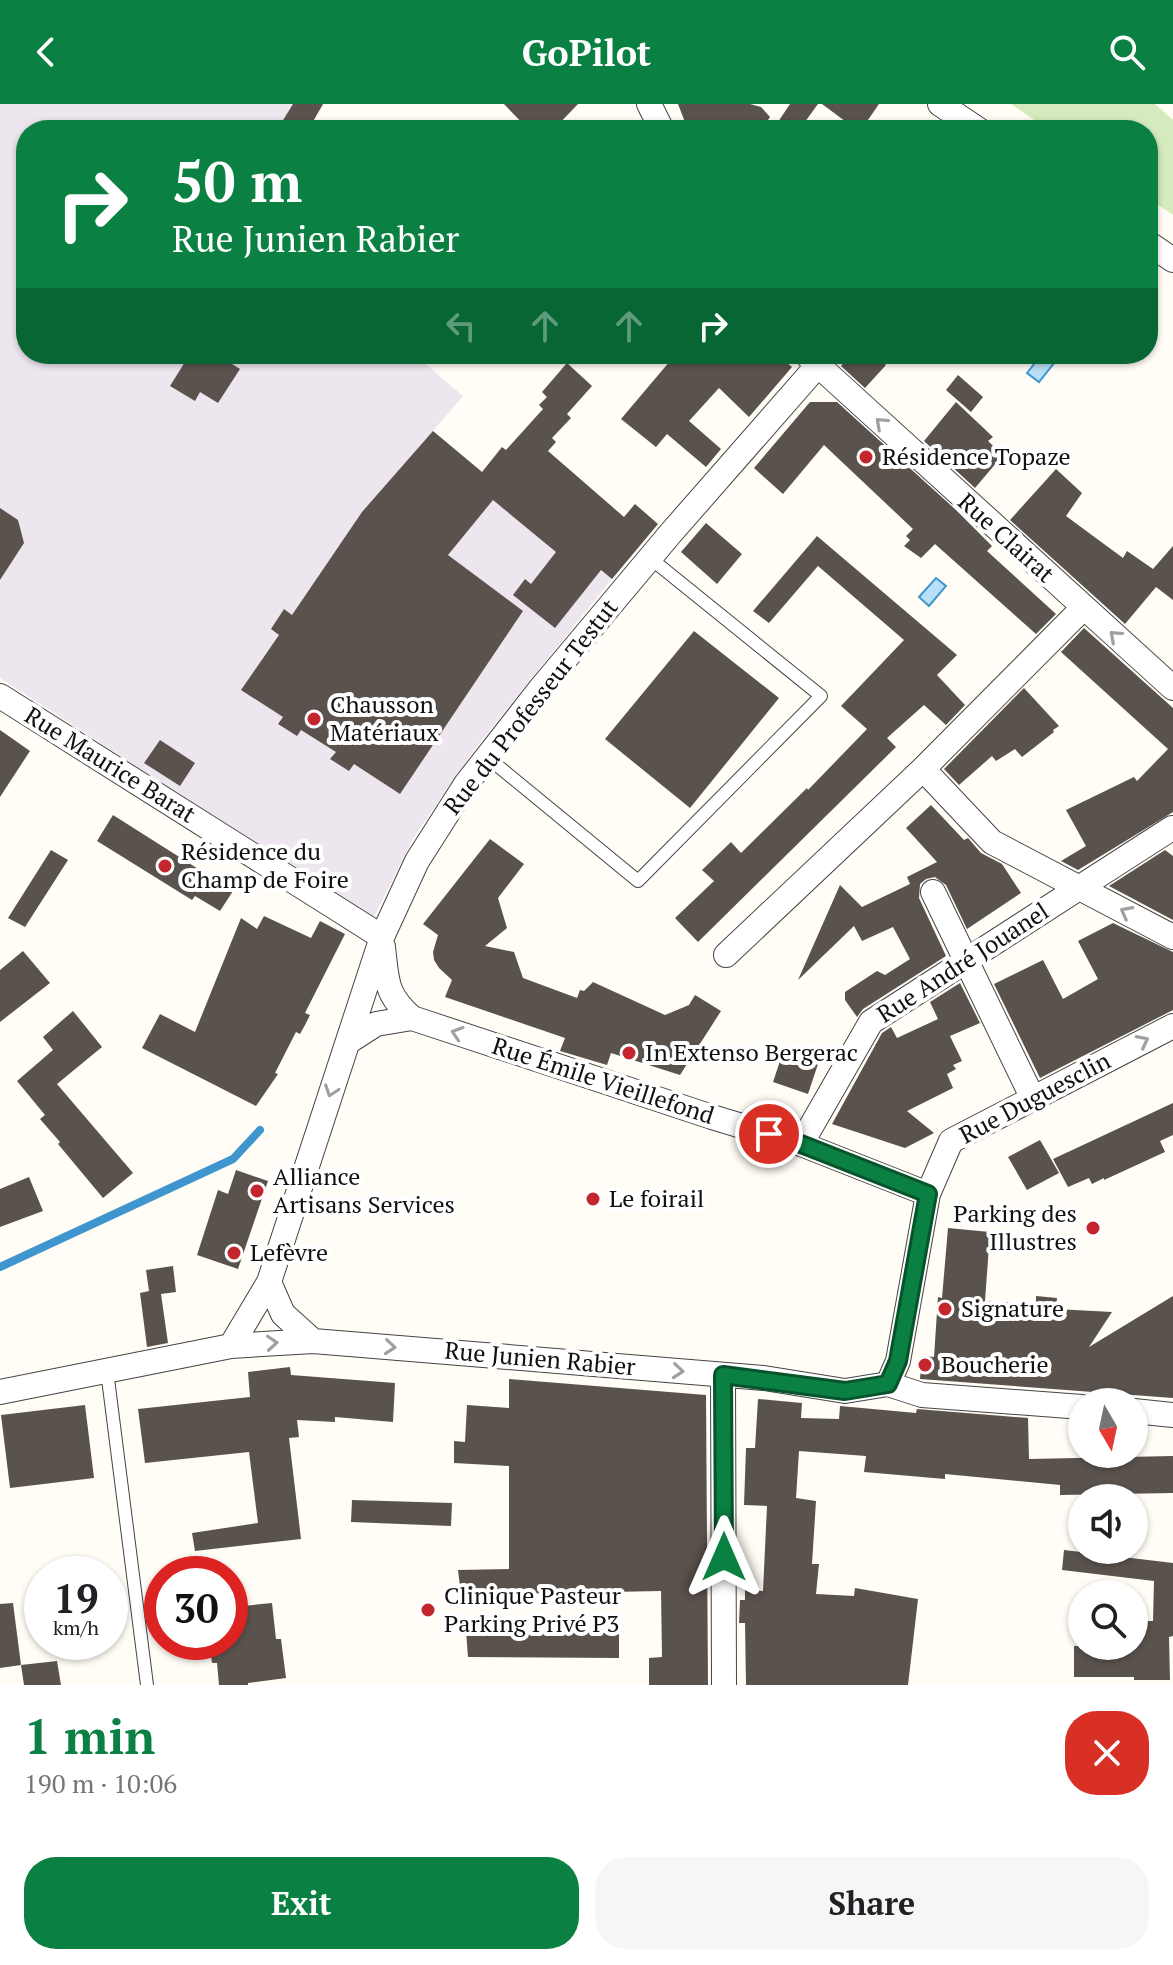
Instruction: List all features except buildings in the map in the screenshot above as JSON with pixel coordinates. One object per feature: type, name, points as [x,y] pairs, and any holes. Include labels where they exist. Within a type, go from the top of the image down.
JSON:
[{"type":"street","points":[[940,104],[964,120]]},
{"type":"street","name":"Rue du Professeur Testut","points":[[231,1346],[269,1282],[382,937],[417,861],[487,757],[809,364]]},
{"type":"street","name":"Rue Clairat","points":[[816,364],[1173,688]]},
{"type":"street","points":[[726,955],[923,769],[1083,608]]},
{"type":"street","name":"Rue Maurice Barat","points":[[0,696],[382,937]]},
{"type":"street","points":[[923,769],[992,842],[1173,937]]},
{"type":"street","name":"Rue André Jouanel","points":[[801,1144],[871,1022],[1172,828]]},
{"type":"street","points":[[933,892],[1033,1099]]},
{"type":"street","points":[[382,937],[387,982],[394,1002],[412,1018]]},
{"type":"street","name":"Rue Émile Vieillefond","points":[[348,1042],[376,1024],[412,1018],[801,1144],[928,1194]]},
{"type":"street","name":"Rue Duguesclin","points":[[888,1384],[898,1361],[928,1194],[951,1141],[1173,1026]]},
{"type":"street","points":[[269,1282],[283,1314],[313,1341]]},
{"type":"street","name":"Rue Junien Rabier","points":[[0,1392],[231,1346],[313,1341],[723,1375],[845,1391],[888,1384],[922,1395],[1068,1406]]},
{"type":"street","points":[[723,1375],[724,1685]]},
{"type":"street","points":[[1148,1412],[1173,1415]]},
{"type":"lane","points":[[487,757],[638,881],[821,696],[650,558]]},
{"type":"lane","points":[[107,1371],[147,1685]]},
{"type":"shaded area","points":[[0,104],[324,104],[314,120],[16,120],[16,364],[426,364],[463,396],[433,431],[612,579],[478,745],[414,837],[373,919],[0,678]]},
{"type":"green space","points":[[1011,104],[1155,104],[1173,120],[1173,215],[1158,205],[1158,120],[1034,120]]},
{"type":"water","points":[[1034,364],[1053,364],[1039,382],[1027,373]]},
{"type":"water","points":[[936,578],[946,586],[929,606],[919,597]]},
{"type":"waterway","points":[[0,1267],[233,1159],[260,1130]]},
{"type":"place","name":"Résidence Topaze","points":[[866,457]]},
{"type":"place","name":"Chausson Matériaux","points":[[314,719]]},
{"type":"place","name":"Résidence du Champ de Foire","points":[[165,866]]},
{"type":"place","name":"In Extenso Bergerac","points":[[629,1053]]},
{"type":"place","name":"Alliance Artisans Services","points":[[257,1191]]},
{"type":"place","name":"Le foirail","points":[[593,1199]]},
{"type":"place","name":"Parking des Illustres","points":[[1093,1228]]},
{"type":"place","name":"Lefèvre","points":[[234,1253]]},
{"type":"place","name":"Signature","points":[[945,1309]]},
{"type":"place","name":"Boucherie","points":[[925,1365]]},
{"type":"place","name":"Clinique Pasteur Parking Privé P3","points":[[428,1610]]},
{"type":"route","points":[[724,1557],[723,1375],[845,1391],[888,1384],[898,1361],[928,1194],[769,1134]]}]
